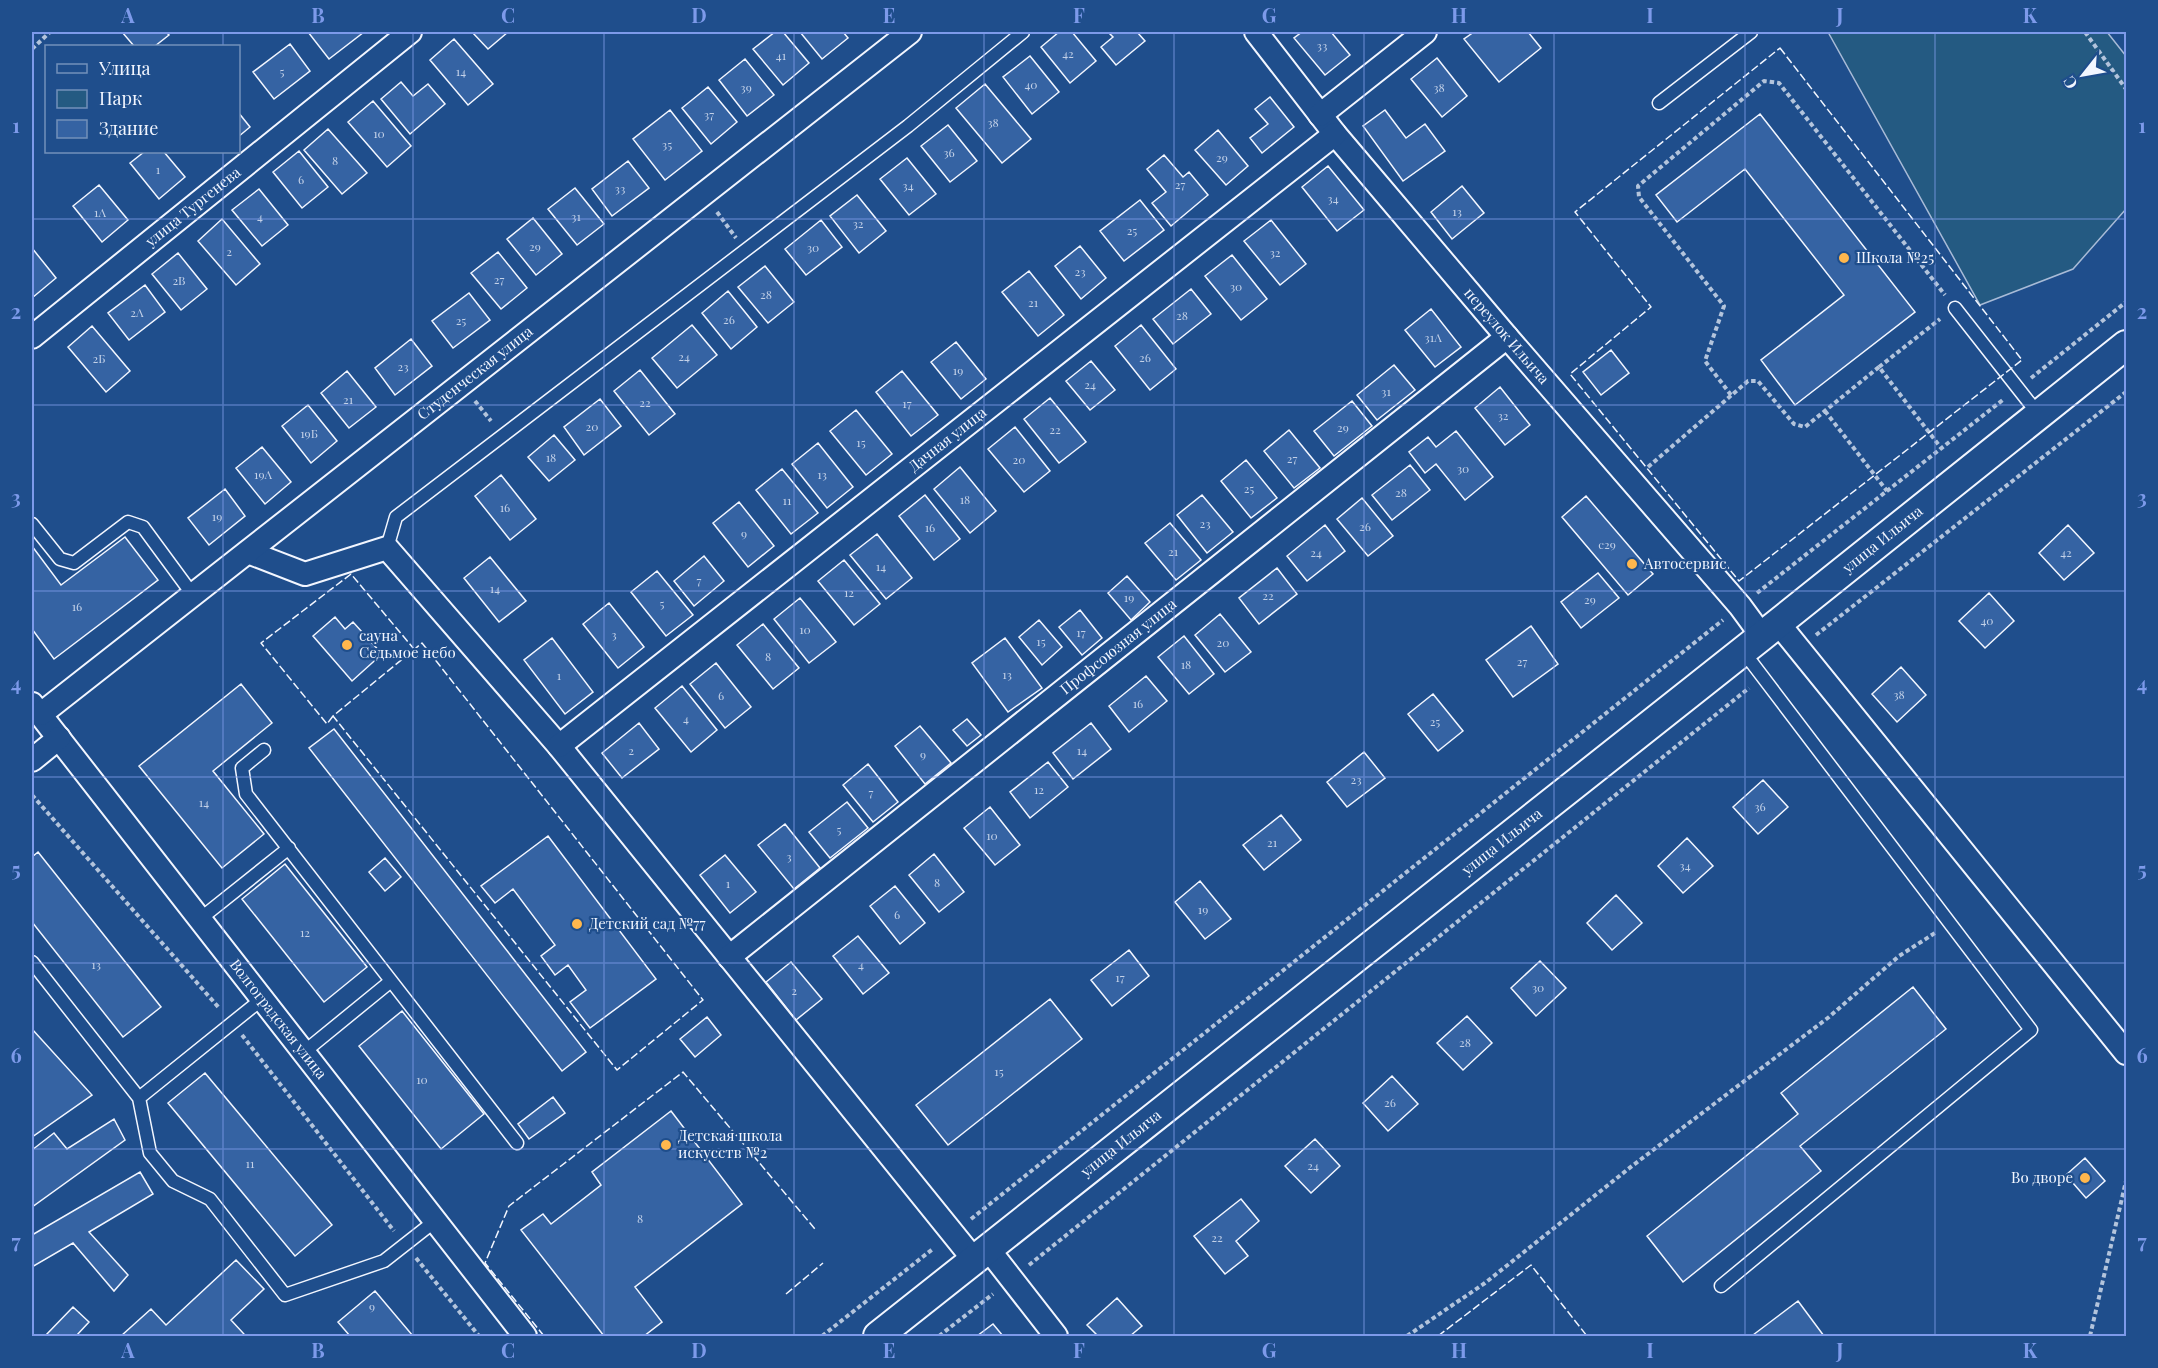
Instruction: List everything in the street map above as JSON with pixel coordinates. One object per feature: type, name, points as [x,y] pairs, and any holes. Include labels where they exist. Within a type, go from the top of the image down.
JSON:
[{"type":"street","name":"улица Тургенева","points":[[32,337],[410,32]]},
{"type":"street","name":"Студенческая улица","points":[[36,709],[193,595],[910,32]]},
{"type":"street","name":"переулок Ильича","points":[[1256,32],[1335,134],[1740,606],[1761,637],[1799,649],[2124,1044]]},
{"type":"street","points":[[1320,115],[1425,32]]},
{"type":"street","name":"Дачная улица","points":[[559,746],[1335,134]]},
{"type":"street","name":"Профсоюзная улица","points":[[729,957],[1507,337]]},
{"type":"street","name":"улица Ильича","points":[[878,1336],[2127,345]]},
{"type":"street","points":[[248,552],[305,573],[387,548],[559,746],[952,1233],[1011,1279],[1056,1336]]},
{"type":"street","name":"Волгоградская улица","points":[[36,709],[525,1336]]},
{"type":"street","points":[[32,760],[59,738]]},
{"type":"lane","points":[[387,548],[396,517],[908,126],[1023,32]]},
{"type":"lane","points":[[1659,103],[1751,32]]},
{"type":"lane","points":[[1955,308],[2039,415]]},
{"type":"lane","points":[[32,524],[60,560],[74,563],[128,522],[143,527],[193,595]]},
{"type":"lane","points":[[1721,1286],[2031,1030],[1762,677],[1761,637]]},
{"type":"lane","points":[[264,750],[242,768],[246,794],[517,1143]]},
{"type":"lane","points":[[201,919],[289,848]]},
{"type":"lane","points":[[32,962],[139,1098],[150,1153],[172,1181],[210,1199],[285,1295],[384,1261],[435,1221]]},
{"type":"lane","points":[[304,1052],[391,981]]},
{"type":"lane","points":[[139,1098],[262,999]]},
{"type":"path","points":[[32,49],[50,32]]},
{"type":"path","points":[[2085,32],[2127,88]]},
{"type":"path","points":[[1632,481],[1748,381],[1758,381],[1794,424],[1805,427],[1955,308],[1779,83],[1764,81],[1638,186],[1639,197],[1724,306],[1705,361],[1731,395]]},
{"type":"path","points":[[703,194],[745,250]]},
{"type":"path","points":[[822,1336],[1740,606],[2127,302]]},
{"type":"path","points":[[1880,367],[1941,448]]},
{"type":"path","points":[[461,384],[502,436]]},
{"type":"path","points":[[1799,649],[2127,392]]},
{"type":"path","points":[[1825,411],[1887,491]]},
{"type":"path","points":[[939,1336],[1762,677]]},
{"type":"path","points":[[32,795],[232,1023],[479,1336]]},
{"type":"path","points":[[1407,1336],[1485,1283],[1632,1166],[1829,1017],[1899,956],[1950,923]]},
{"type":"path","points":[[2090,1336],[2127,1181]]},
{"type":"green space","points":[[1828,32],[2107,32],[2126,56],[2126,209],[2073,269],[1980,305]]},
{"type":"building","points":[[122,32],[166,32],[169,35],[156,45],[133,45]]},
{"type":"building","points":[[308,32],[364,32],[329,59]]},
{"type":"building","points":[[472,32],[508,32],[488,49]]},
{"type":"building","points":[[775,32],[783,32],[809,63],[783,85],[753,49]]},
{"type":"building","points":[[800,32],[843,32],[848,38],[822,59]]},
{"type":"building","points":[[1059,32],[1072,32],[1096,61],[1070,83],[1041,47]]},
{"type":"building","points":[[1108,32],[1137,32],[1145,41],[1116,65],[1101,47],[1113,37]]},
{"type":"building","points":[[1302,32],[1331,32],[1350,55],[1325,75],[1294,38]]},
{"type":"building","points":[[1474,32],[1528,32],[1541,48],[1499,82],[1464,39]]},
{"type":"building","points":[[454,39],[493,84],[468,105],[430,60]]},
{"type":"building","points":[[290,44],[310,71],[274,99],[253,72]]},
{"type":"building","points":[[1030,56],[1059,92],[1032,114],[1003,77]]},
{"type":"building","points":[[1437,58],[1467,96],[1442,117],[1411,79]]},
{"type":"building","points":[[745,59],[774,95],[747,116],[719,80]]},
{"type":"building","points":[[401,82],[413,96],[428,84],[445,104],[410,134],[381,99]]},
{"type":"building","points":[[985,84],[1031,139],[1002,163],[956,108]]},
{"type":"building","points":[[708,87],[737,122],[711,144],[682,108]]},
{"type":"building","points":[[1270,97],[1294,127],[1262,153],[1250,138],[1268,124],[1255,109]]},
{"type":"building","points":[[373,101],[411,146],[387,167],[348,122]]},
{"type":"building","points":[[670,110],[702,151],[665,180],[633,139]]},
{"type":"building","points":[[1385,110],[1406,138],[1425,124],[1445,151],[1403,181],[1363,126]]},
{"type":"building","points":[[240,114],[250,127],[240,135]]},
{"type":"building","name":"Школа №25","points":[[1760,114],[1915,312],[1795,405],[1761,360],[1844,295],[1745,169],[1677,222],[1656,195]]},
{"type":"building","points":[[948,125],[977,161],[950,182],[921,146]]},
{"type":"building","points":[[328,129],[367,173],[342,194],[304,150]]},
{"type":"building","points":[[1218,130],[1248,166],[1226,185],[1195,150]]},
{"type":"building","points":[[299,151],[328,187],[302,208],[273,172]]},
{"type":"building","points":[[143,153],[165,153],[185,177],[159,199],[130,163]]},
{"type":"building","points":[[1164,155],[1183,177],[1189,172],[1208,195],[1171,226],[1152,203],[1166,192],[1147,169]]},
{"type":"building","points":[[907,158],[936,194],[909,215],[880,179]]},
{"type":"building","points":[[628,161],[649,188],[612,216],[592,189]]},
{"type":"building","points":[[1328,166],[1364,210],[1337,231],[1302,187]]},
{"type":"building","points":[[99,185],[128,220],[102,242],[73,206]]},
{"type":"building","points":[[1462,186],[1484,213],[1452,239],[1431,212]]},
{"type":"building","points":[[575,188],[604,224],[577,245],[548,209]]},
{"type":"building","points":[[259,189],[288,225],[262,246],[232,210]]},
{"type":"building","points":[[857,195],[886,231],[859,253],[830,216]]},
{"type":"building","points":[[1140,200],[1164,230],[1124,261],[1100,231]]},
{"type":"building","points":[[533,218],[562,254],[536,275],[507,239]]},
{"type":"building","points":[[222,219],[260,264],[236,285],[198,241]]},
{"type":"building","points":[[821,220],[842,247],[806,275],[785,249]]},
{"type":"building","points":[[1271,220],[1306,264],[1280,285],[1244,241]]},
{"type":"building","points":[[1080,246],[1106,278],[1081,299],[1055,266]]},
{"type":"building","points":[[32,248],[56,278],[32,298]]},
{"type":"building","points":[[498,252],[527,288],[501,309],[471,273]]},
{"type":"building","points":[[178,253],[207,289],[181,310],[152,274]]},
{"type":"building","points":[[1232,255],[1267,299],[1241,320],[1205,276]]},
{"type":"building","points":[[765,266],[794,302],[768,323],[738,287]]},
{"type":"building","points":[[1029,271],[1064,315],[1038,336],[1002,292]]},
{"type":"building","points":[[145,285],[165,312],[129,340],[108,313]]},
{"type":"building","points":[[1191,289],[1211,314],[1173,344],[1153,319]]},
{"type":"building","points":[[728,291],[757,327],[731,349],[702,313]]},
{"type":"building","points":[[469,293],[490,320],[453,348],[432,321]]},
{"type":"building","points":[[1431,309],[1461,347],[1435,367],[1405,330]]},
{"type":"building","points":[[692,325],[717,355],[677,388],[652,358]]},
{"type":"building","points":[[1141,325],[1176,369],[1150,390],[1115,346]]},
{"type":"building","points":[[92,326],[130,371],[106,392],[68,347]]},
{"type":"building","points":[[411,339],[432,366],[395,395],[375,368]]},
{"type":"building","points":[[956,342],[986,379],[961,399],[931,362]]},
{"type":"building","points":[[1611,350],[1629,373],[1601,395],[1583,372]]},
{"type":"building","points":[[1091,361],[1115,390],[1090,410],[1066,381]]},
{"type":"building","points":[[1394,365],[1415,390],[1377,420],[1357,395]]},
{"type":"building","points":[[640,370],[675,414],[649,435],[614,391]]},
{"type":"building","points":[[347,371],[376,407],[349,428],[321,393]]},
{"type":"building","points":[[902,371],[938,415],[911,436],[876,392]]},
{"type":"building","points":[[1500,387],[1530,425],[1505,445],[1475,408]]},
{"type":"building","points":[[1050,398],[1086,442],[1059,463],[1024,419]]},
{"type":"building","points":[[600,399],[621,426],[584,455],[564,427]]},
{"type":"building","points":[[1352,401],[1372,426],[1334,456],[1314,431]]},
{"type":"building","points":[[308,405],[337,441],[311,463],[282,426]]},
{"type":"building","points":[[856,410],[892,454],[866,475],[830,431]]},
{"type":"building","points":[[1015,427],[1050,471],[1024,492],[988,449]]},
{"type":"building","points":[[1289,430],[1320,468],[1294,488],[1264,451]]},
{"type":"building","points":[[1456,431],[1493,477],[1465,500],[1436,464],[1425,473],[1409,452],[1428,437],[1436,447]]},
{"type":"building","points":[[554,435],[575,460],[549,481],[528,457]]},
{"type":"building","points":[[818,443],[853,487],[827,508],[792,464]]},
{"type":"building","points":[[262,447],[291,482],[265,504],[236,468]]},
{"type":"building","points":[[1246,460],[1277,498],[1251,518],[1221,481]]},
{"type":"building","points":[[1410,465],[1430,490],[1392,520],[1372,495]]},
{"type":"building","points":[[960,467],[996,511],[970,533],[934,489]]},
{"type":"building","points":[[782,469],[818,513],[791,534],[756,490]]},
{"type":"building","points":[[501,475],[536,519],[510,540],[475,496]]},
{"type":"building","points":[[225,489],[245,516],[209,545],[188,518]]},
{"type":"building","points":[[925,495],[960,539],[934,560],[899,516]]},
{"type":"building","points":[[1202,495],[1233,532],[1207,553],[1177,515]]},
{"type":"building","points":[[1586,496],[1653,574],[1628,595],[1562,517]]},
{"type":"building","points":[[1362,498],[1393,536],[1368,556],[1337,519]]},
{"type":"building","points":[[739,502],[774,546],[748,567],[713,523]]},
{"type":"building","points":[[1170,523],[1201,560],[1176,580],[1145,543]]},
{"type":"building","points":[[1325,525],[1345,551],[1307,581],[1287,556]]},
{"type":"building","points":[[2068,525],[2094,553],[2064,580],[2039,553]]},
{"type":"building","points":[[877,534],[912,578],[886,599],[850,555]]},
{"type":"building","points":[[125,537],[158,580],[54,659],[32,629],[32,546],[61,585]]},
{"type":"building","points":[[704,556],[724,581],[694,606],[674,581]]},
{"type":"building","points":[[490,557],[526,601],[499,622],[464,578]]},
{"type":"building","points":[[844,560],[880,604],[854,625],[818,581]]},
{"type":"building","points":[[1277,568],[1297,594],[1259,624],[1239,598]]},
{"type":"building","points":[[657,571],[693,615],[666,636],[631,592]]},
{"type":"building","points":[[1598,573],[1619,598],[1581,628],[1561,602]]},
{"type":"building","points":[[1127,576],[1150,602],[1131,620],[1108,593]]},
{"type":"building","points":[[1989,593],[2014,621],[1985,648],[1959,621]]},
{"type":"building","points":[[800,598],[836,642],[809,663],[774,619]]},
{"type":"building","points":[[609,603],[644,647],[618,668],[583,624]]},
{"type":"building","points":[[1080,610],[1102,638],[1082,655],[1059,627]]},
{"type":"building","points":[[1220,614],[1251,652],[1225,672],[1195,635]]},
{"type":"building","name":"сауна Седьмое небо","points":[[335,617],[345,629],[353,622],[382,654],[352,681],[313,636]]},
{"type":"building","points":[[1039,620],[1062,647],[1042,665],[1019,637]]},
{"type":"building","points":[[763,624],[799,668],[773,689],[737,645]]},
{"type":"building","points":[[1531,626],[1558,664],[1513,697],[1486,660]]},
{"type":"building","points":[[1184,636],[1214,674],[1189,694],[1158,657]]},
{"type":"building","points":[[552,638],[593,692],[565,714],[524,660]]},
{"type":"building","points":[[1005,638],[1042,688],[1008,712],[972,663]]},
{"type":"building","points":[[716,663],[751,707],[725,728],[690,684]]},
{"type":"building","points":[[1901,667],[1926,695],[1897,722],[1872,694]]},
{"type":"building","points":[[1146,676],[1167,701],[1129,732],[1109,706]]},
{"type":"building","points":[[241,684],[272,723],[213,771],[264,834],[222,868],[139,766]]},
{"type":"building","points":[[682,686],[717,730],[691,752],[655,708]]},
{"type":"building","points":[[1433,694],[1463,731],[1438,751],[1408,714]]},
{"type":"building","points":[[967,719],[981,735],[967,746],[953,730]]},
{"type":"building","points":[[639,723],[659,749],[622,778],[602,753]]},
{"type":"building","points":[[1091,723],[1111,749],[1073,779],[1053,753]]},
{"type":"building","points":[[920,726],[951,763],[925,784],[895,746]]},
{"type":"building","points":[[334,729],[586,1052],[562,1071],[309,748]]},
{"type":"building","points":[[1364,752],[1385,778],[1347,807],[1327,782]]},
{"type":"building","points":[[1048,762],[1068,787],[1030,818],[1010,792]]},
{"type":"building","points":[[868,764],[898,802],[873,822],[843,785]]},
{"type":"building","points":[[1763,780],[1788,807],[1758,834],[1733,807]]},
{"type":"building","points":[[847,802],[868,828],[830,858],[809,832]]},
{"type":"building","points":[[990,807],[1020,845],[995,865],[964,828]]},
{"type":"building","points":[[1281,815],[1301,840],[1264,870],[1243,845]]},
{"type":"building","points":[[785,824],[820,868],[794,889],[758,845]]},
{"type":"building","name":"Детский сад №77","points":[[548,836],[656,979],[590,1028],[570,1002],[586,990],[568,965],[555,975],[541,956],[555,945],[513,889],[495,903],[481,886]]},
{"type":"building","points":[[1687,838],[1713,866],[1683,893],[1658,866]]},
{"type":"building","points":[[38,852],[161,1007],[123,1037],[32,922],[32,857]]},
{"type":"building","points":[[934,854],[964,892],[939,912],[909,875]]},
{"type":"building","points":[[725,855],[756,892],[730,913],[700,875]]},
{"type":"building","points":[[385,858],[401,877],[385,891],[369,872]]},
{"type":"building","points":[[285,864],[367,967],[324,1002],[242,899]]},
{"type":"building","points":[[1200,881],[1231,919],[1205,939],[1175,902]]},
{"type":"building","points":[[895,886],[925,923],[900,944],[870,906]]},
{"type":"building","points":[[1616,895],[1642,923],[1612,950],[1587,923]]},
{"type":"building","points":[[858,936],[889,973],[863,994],[833,956]]},
{"type":"building","points":[[1129,950],[1149,976],[1112,1006],[1091,980]]},
{"type":"building","points":[[1540,961],[1566,988],[1536,1016],[1511,988]]},
{"type":"building","points":[[791,962],[822,999],[796,1020],[766,982]]},
{"type":"building","points":[[1913,987],[1946,1029],[1800,1146],[1821,1171],[1683,1282],[1647,1236],[1798,1114],[1781,1093]]},
{"type":"building","points":[[1050,999],[1082,1039],[948,1145],[916,1105]]},
{"type":"building","points":[[402,1011],[484,1114],[441,1149],[359,1046]]},
{"type":"building","points":[[1467,1016],[1492,1043],[1463,1070],[1437,1043]]},
{"type":"building","points":[[707,1017],[721,1035],[695,1057],[680,1039]]},
{"type":"building","points":[[32,1029],[92,1095],[32,1137]]},
{"type":"building","points":[[205,1073],[332,1225],[295,1256],[168,1103]]},
{"type":"building","points":[[1392,1076],[1418,1104],[1388,1131],[1363,1103]]},
{"type":"building","points":[[553,1097],[565,1113],[529,1139],[518,1124]]},
{"type":"building","name":"Детская школа искусств №2","points":[[671,1111],[742,1204],[635,1287],[662,1322],[644,1336],[604,1336],[521,1230],[543,1214],[551,1224],[601,1185],[592,1172]]},
{"type":"building","points":[[114,1119],[125,1140],[32,1207],[32,1150],[54,1133],[67,1149]]},
{"type":"building","points":[[1315,1139],[1340,1166],[1311,1193],[1285,1166]]},
{"type":"building","name":"Во дворе","points":[[2085,1158],[2105,1181],[2086,1198],[2066,1175]]},
{"type":"building","points":[[140,1172],[153,1194],[89,1232],[128,1275],[114,1291],[73,1243],[32,1267],[32,1235]]},
{"type":"building","points":[[1241,1199],[1259,1221],[1236,1241],[1248,1256],[1225,1274],[1194,1236]]},
{"type":"building","points":[[236,1260],[264,1289],[231,1320],[244,1334],[241,1336],[121,1336],[151,1309],[166,1325]]},
{"type":"building","points":[[375,1291],[413,1336],[350,1336],[338,1322]]},
{"type":"building","points":[[1117,1298],[1142,1326],[1130,1336],[1098,1336],[1087,1325]]},
{"type":"building","points":[[1798,1301],[1824,1336],[1753,1335]]},
{"type":"building","points":[[73,1307],[89,1322],[76,1336],[45,1336]]},
{"type":"building","points":[[993,1324],[1003,1336],[977,1336]]},
{"type":"fence","points":[[1780,48],[2022,360],[1739,581],[1570,374],[1651,307],[1575,212],[1780,48]]},
{"type":"fence","points":[[333,716],[327,724],[261,643],[351,574],[414,649]]},
{"type":"fence","points":[[422,643],[703,1000],[617,1070],[333,716],[422,643]]},
{"type":"fence","points":[[544,1336],[485,1263],[509,1206],[683,1072],[815,1229]]},
{"type":"fence","points":[[786,1294],[823,1263]]},
{"type":"fence","points":[[1438,1336],[1531,1265],[1587,1336]]},
{"type":"place","name":"Школа №25","points":[[1844,258]]},
{"type":"place","name":"Автосервис","points":[[1632,564]]},
{"type":"place","name":"сауна Седьмое небо","points":[[347,645]]},
{"type":"place","name":"Детский сад №77","points":[[577,924]]},
{"type":"place","name":"Детская школа искусств №2","points":[[666,1145]]},
{"type":"place","name":"Во дворе","points":[[2085,1178]]}]
